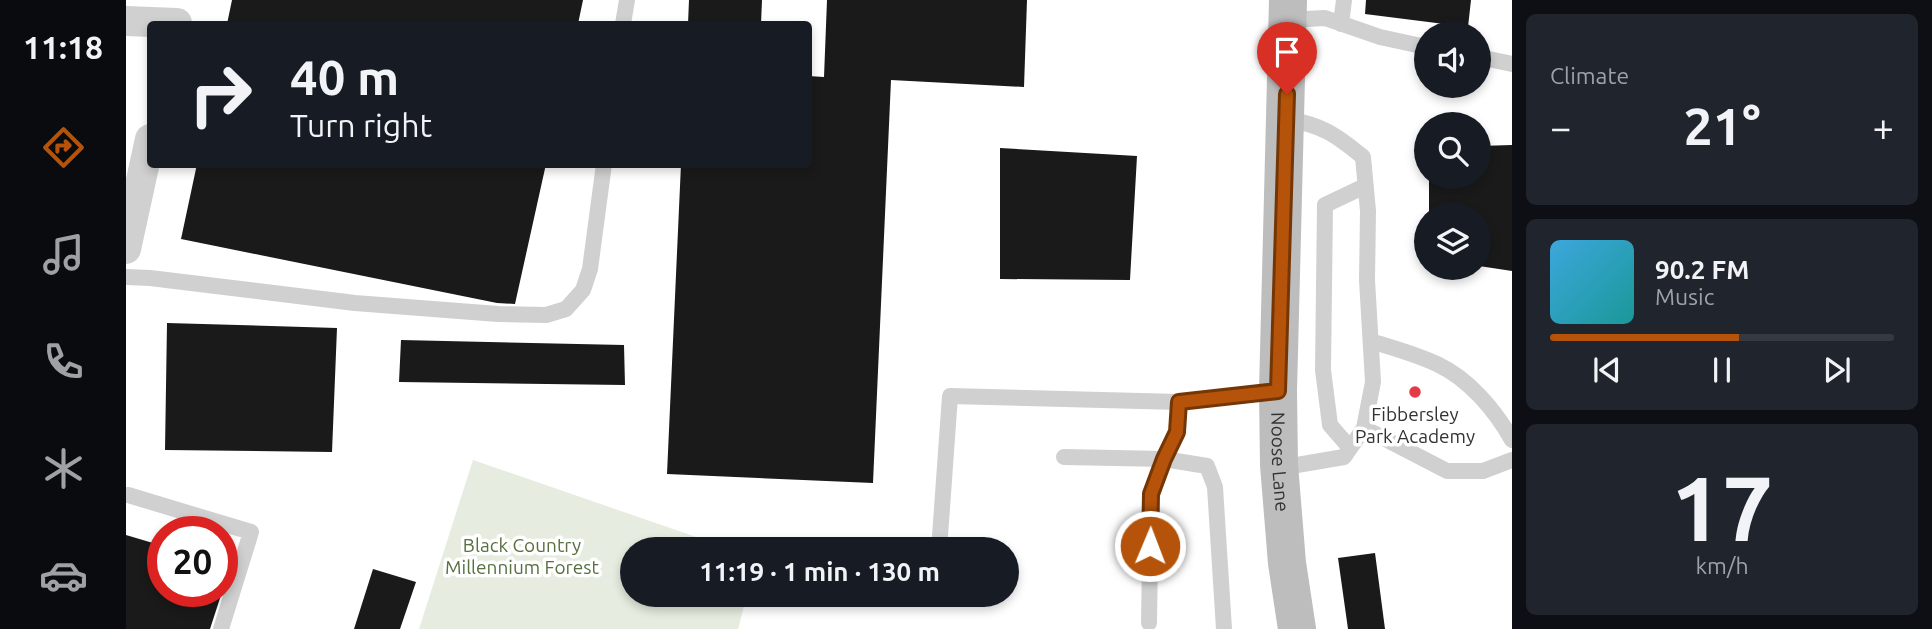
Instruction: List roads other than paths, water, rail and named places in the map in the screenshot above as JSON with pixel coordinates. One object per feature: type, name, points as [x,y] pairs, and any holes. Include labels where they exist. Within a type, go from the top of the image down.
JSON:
[{"type":"street","name":"Noose Lane","points":[[1288,10],[1278,391],[1279,465],[1287,563],[1297,629]]},
{"type":"street","points":[[126,21],[178,16]]},
{"type":"street","points":[[126,249],[147,153]]},
{"type":"lane","points":[[623,21],[626,0]]},
{"type":"lane","points":[[1341,24],[1344,0]]},
{"type":"lane","points":[[1288,10],[1414,44]]},
{"type":"lane","points":[[1491,60],[1512,64]]},
{"type":"lane","points":[[1279,465],[1297,465],[1343,457],[1364,428],[1373,382],[1363,157],[1335,134],[1309,123],[1286,119]]},
{"type":"lane","points":[[126,277],[355,303],[546,315],[566,309],[583,290],[590,269],[603,168]]},
{"type":"lane","points":[[1350,448],[1330,425],[1323,370],[1325,205],[1365,186]]},
{"type":"lane","points":[[1371,341],[1440,365],[1473,389],[1502,423],[1512,440]]},
{"type":"lane","points":[[940,537],[950,396],[1179,402],[1278,391]]},
{"type":"lane","points":[[1149,623],[1151,494],[1177,432],[1179,402]]},
{"type":"lane","points":[[1364,428],[1447,471],[1482,471],[1512,460]]},
{"type":"lane","points":[[1064,457],[1164,459],[1207,466],[1215,487],[1224,629]]},
{"type":"lane","points":[[128,495],[251,532],[221,629]]},
{"type":"place","name":"Fibbersley Park Academy","points":[[1415,392]]},
{"type":"park label","name":"Black Country Millennium Forest","points":[[522,556]]}]
